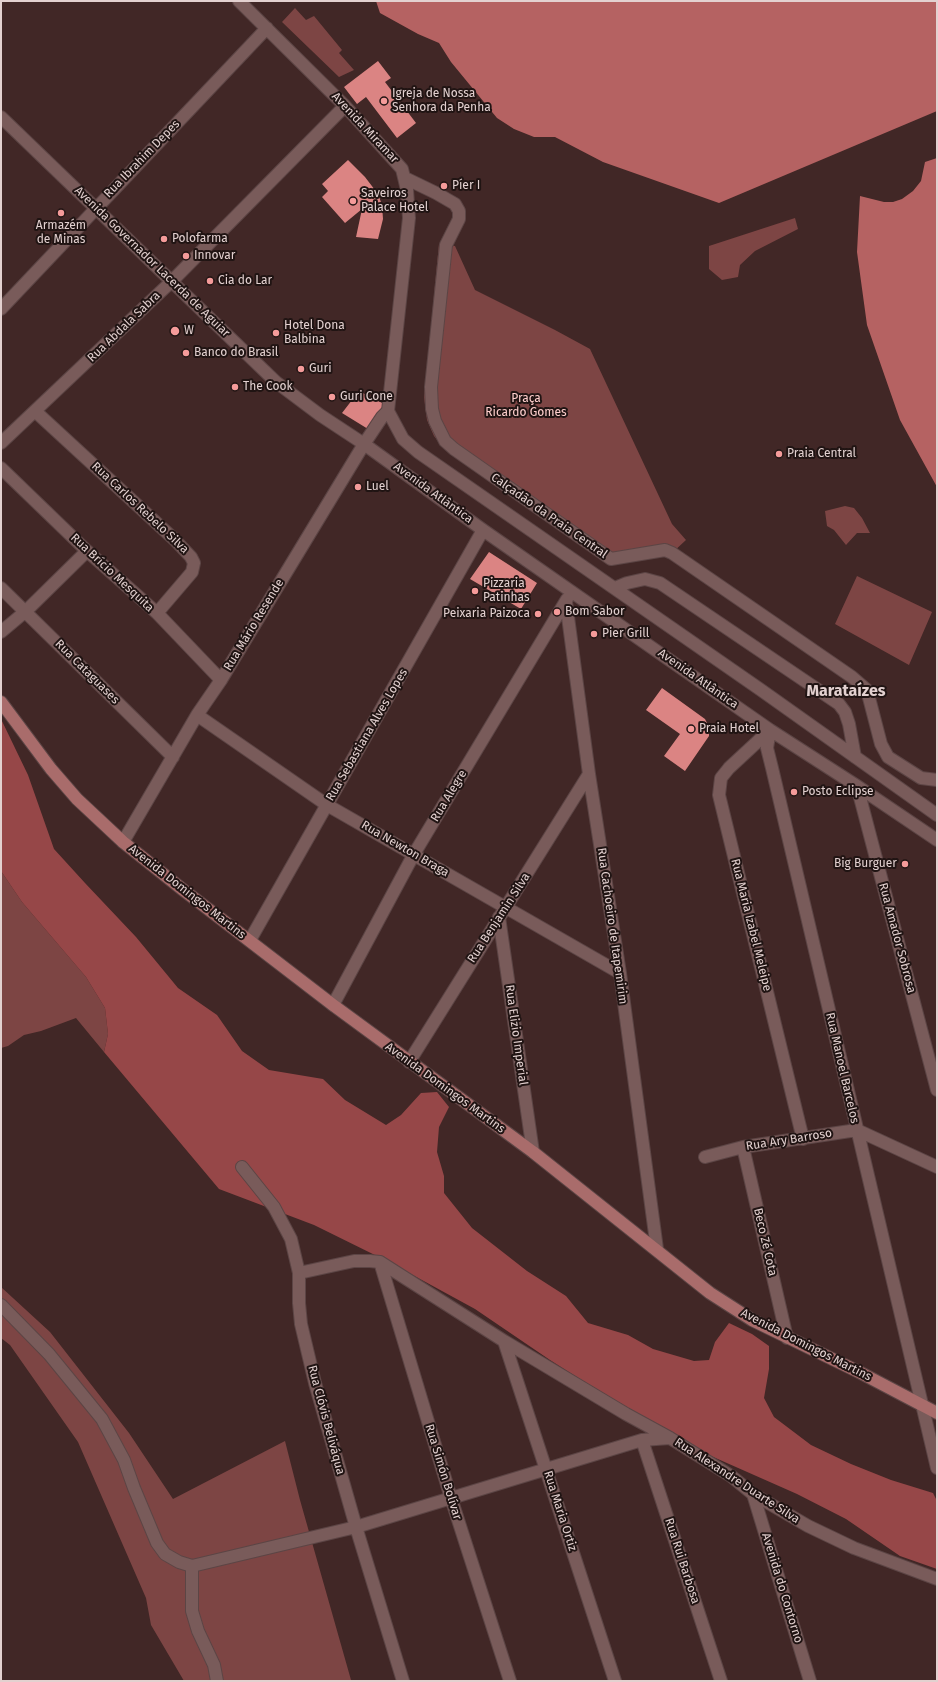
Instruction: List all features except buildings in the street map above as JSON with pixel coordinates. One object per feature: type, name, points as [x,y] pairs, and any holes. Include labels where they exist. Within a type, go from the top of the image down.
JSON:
[{"type":"main road","name":"Avenida Domingos Martins","points":[[1,702],[50,769],[77,799],[123,842],[333,1005],[533,1152],[657,1249],[710,1293],[752,1320],[937,1413]]},
{"type":"street","name":"Avenida Miramar","points":[[239,1],[345,106],[402,168],[410,206],[388,411]]},
{"type":"street","name":"Rua Ibrahim Depes","points":[[2,304],[96,208],[267,28]]},
{"type":"street","name":"Rua Abdala Sabra","points":[[1,444],[172,281],[345,106]]},
{"type":"street","name":"Avenida Governador Lacerda de Aguiar","points":[[1,117],[276,382],[320,415],[364,444]]},
{"type":"street","name":"Calçadão da Praia Central","points":[[405,178],[436,192],[455,204],[459,211],[459,219],[446,245],[431,387],[433,415],[445,441],[454,449],[611,559],[665,550],[672,553],[852,677],[867,690],[881,744],[888,757],[921,778],[937,780]]},
{"type":"street","name":"Rua Mário Resende","points":[[123,842],[198,715],[221,680],[364,444],[382,417],[388,411]]},
{"type":"street","name":"Avenida Atlântica","points":[[388,411],[404,439],[418,452],[615,588],[937,815]]},
{"type":"street","name":"Rua Carlos Rebelo Silva","points":[[36,412],[175,540],[191,557],[194,563],[192,572],[157,613]]},
{"type":"street","name":"Avenida Atlântica","points":[[364,444],[483,530],[770,730],[937,840]]},
{"type":"street","name":"Rua Brício Mesquita","points":[[1,468],[87,551],[157,613],[221,680]]},
{"type":"street","name":"Rua Sebastiana Alves Lopes","points":[[250,940],[483,530]]},
{"type":"street","points":[[1,632],[26,611],[87,551]]},
{"type":"street","points":[[615,588],[627,583],[645,579],[660,583],[839,704],[845,712],[849,724],[855,757]]},
{"type":"street","name":"Rua Cataguases","points":[[1,588],[173,757]]},
{"type":"street","name":"Rua Alegre","points":[[333,1005],[414,854],[566,602],[571,591]]},
{"type":"street","name":"Rua Cachoeiro de Itapemirim","points":[[566,602],[589,774],[620,973],[657,1249]]},
{"type":"street","name":"Rua Newton Braga","points":[[198,715],[327,805],[414,854],[503,913],[620,973]]},
{"type":"street","name":"Rua Manoel Barcelos","points":[[770,730],[767,748],[924,1406],[937,1468]]},
{"type":"street","name":"Rua Maria Izabel Meleipe","points":[[770,730],[729,768],[721,778],[719,795],[803,1139]]},
{"type":"street","name":"Rua Benjamin Silva","points":[[409,1062],[589,774]]},
{"type":"street","name":"Rua Amador Sobrosa","points":[[857,786],[937,1090]]},
{"type":"street","name":"Rua Elizio Imperial","points":[[503,913],[533,1152]]},
{"type":"street","points":[[857,1130],[937,1167]]},
{"type":"street","name":"Rua Ary Barroso","points":[[705,1157],[743,1147],[857,1130]]},
{"type":"street","name":"Beco Zé Cota","points":[[743,1147],[787,1338]]},
{"type":"street","name":"Rua Clóvis Beliváqua","points":[[242,1167],[274,1207],[290,1239],[299,1274],[301,1324],[315,1383],[356,1527],[403,1681]]},
{"type":"street","points":[[299,1274],[354,1261],[380,1262]]},
{"type":"street","name":"Rua Alexandre Duarte Silva","points":[[380,1262],[504,1341],[626,1414],[670,1438],[731,1476],[753,1494],[808,1526],[854,1548],[937,1579]]},
{"type":"street","name":"Rua Simón Bolívar","points":[[380,1262],[451,1498],[510,1681]]},
{"type":"street","points":[[1,1306],[49,1354],[102,1419],[124,1460],[157,1543],[166,1554],[179,1562],[192,1566],[356,1527],[642,1440],[670,1438]]},
{"type":"street","name":"Rua Maria Ortiz","points":[[504,1341],[615,1681]]},
{"type":"street","name":"Rua Rui Barbosa","points":[[642,1440],[721,1681]]},
{"type":"street","name":"Avenida do Contorno","points":[[753,1494],[810,1681]]},
{"type":"street","points":[[192,1566],[192,1611],[198,1631],[214,1665],[217,1681]]},
{"type":"green space","points":[[295,8],[306,20],[314,16],[342,50],[339,53],[354,70],[339,77],[282,22]]},
{"type":"green space","points":[[795,218],[798,229],[755,251],[740,265],[738,277],[722,280],[709,269],[709,246]]},
{"type":"green space","name":"Praça Ricardo Gomes","points":[[439,244],[455,246],[475,290],[590,349],[672,524],[686,540],[672,553],[610,564],[442,446],[434,436],[427,420],[424,397]]},
{"type":"green space","points":[[845,506],[854,508],[862,518],[870,533],[857,533],[846,545],[834,530],[827,526],[825,511]]},
{"type":"green space","points":[[857,576],[932,612],[909,665],[835,624]]},
{"type":"green space","points":[[1,871],[22,902],[86,977],[105,1008],[108,1034],[104,1052],[76,1018],[41,1031],[24,1035],[8,1046],[1,1048]]},
{"type":"green space","points":[[1,1287],[50,1332],[129,1433],[173,1499],[285,1441],[300,1500],[351,1680],[184,1681],[151,1625],[146,1598],[78,1442],[10,1345],[1,1338]]},
{"type":"shaded area","points":[[376,1],[937,1],[937,111],[719,203],[603,162],[555,137],[534,137],[514,129],[497,118],[451,62],[439,43],[418,34],[380,13]]},
{"type":"shaded area","points":[[937,158],[937,487],[900,420],[867,325],[857,252],[860,196],[884,202],[893,202],[902,199],[913,191],[921,181],[925,162]]},
{"type":"shaded area","points":[[1,719],[28,775],[54,849],[136,937],[178,988],[217,1015],[242,1051],[269,1070],[323,1079],[345,1100],[386,1125],[401,1115],[421,1093],[437,1092],[449,1107],[439,1127],[437,1152],[444,1176],[444,1193],[472,1228],[527,1271],[566,1296],[588,1323],[628,1335],[653,1349],[694,1361],[709,1360],[715,1342],[729,1323],[752,1334],[769,1346],[769,1369],[764,1398],[774,1417],[811,1445],[851,1464],[891,1480],[933,1493],[937,1501],[937,1569],[900,1556],[846,1519],[797,1494],[711,1456],[650,1424],[550,1360],[475,1309],[387,1261],[314,1225],[219,1189],[104,1052],[108,1034],[105,1008],[86,977],[22,902],[1,871]]},
{"type":"place","name":"Igreja de Nossa Senhora da Penha","points":[[384,101]]},
{"type":"place","name":"Píer I","points":[[444,186]]},
{"type":"place","name":"Saveiros Palace Hotel","points":[[353,201]]},
{"type":"place","name":"Armazém de Minas","points":[[61,213]]},
{"type":"place","name":"Polofarma","points":[[164,239]]},
{"type":"place","name":"Innovar","points":[[186,256]]},
{"type":"place","name":"Cia do Lar","points":[[210,281]]},
{"type":"place","name":"W","points":[[175,331]]},
{"type":"place","name":"Hotel Dona Balbina","points":[[276,333]]},
{"type":"place","name":"Banco do Brasil","points":[[186,353]]},
{"type":"place","name":"Guri","points":[[301,369]]},
{"type":"place","name":"The Cook","points":[[235,387]]},
{"type":"place","name":"Guri Cone","points":[[332,397]]},
{"type":"place","name":"Praia Central","points":[[779,454]]},
{"type":"place","name":"Luel","points":[[358,487]]},
{"type":"place","name":"Pizzaria Patinhas","points":[[475,591]]},
{"type":"place","name":"Bom Sabor","points":[[557,612]]},
{"type":"place","name":"Peixaria Paizoca","points":[[538,614]]},
{"type":"place","name":"Pier Grill","points":[[594,634]]},
{"type":"place","name":"Praia Hotel","points":[[691,729]]},
{"type":"place","name":"Posto Eclipse","points":[[794,792]]},
{"type":"place","name":"Big Burguer","points":[[905,864]]},
{"type":"district","name":"Marataízes","points":[[846,692]]}]
